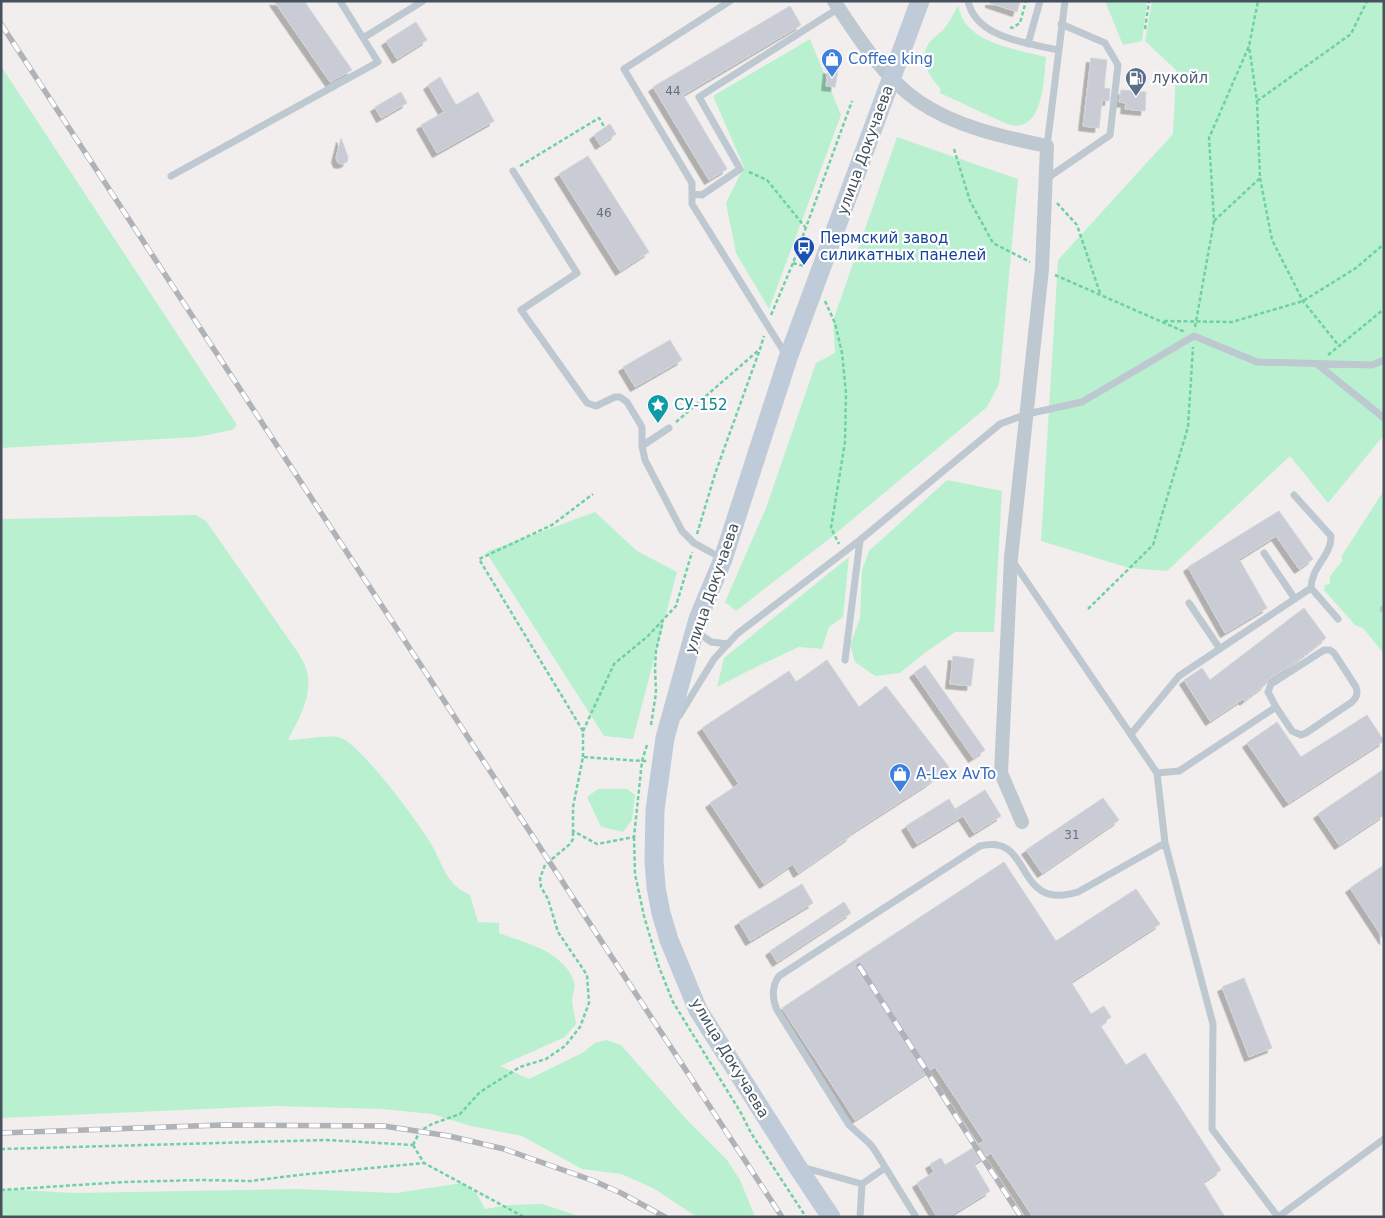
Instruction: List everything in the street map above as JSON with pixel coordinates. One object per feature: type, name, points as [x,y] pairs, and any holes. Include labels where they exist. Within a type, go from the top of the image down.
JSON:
[{"type":"main road","name":"улица Докучаева","points":[[831,1217],[698,1010],[669,940],[656,887],[654,860],[655,810],[662,762],[655,736],[723,559],[788,358],[920,1]]},
{"type":"street","points":[[836,5],[892,78],[917,100],[943,116],[1002,137],[1048,146],[1042,269],[1011,558],[1001,773],[1022,822]]},
{"type":"lane","points":[[171,176],[378,62],[340,1]]},
{"type":"lane","points":[[363,38],[423,1]]},
{"type":"lane","points":[[730,1],[624,69],[692,183],[692,204],[788,358]]},
{"type":"lane","points":[[968,1],[972,14],[977,21],[988,29],[1028,44],[1058,50]]},
{"type":"lane","points":[[1028,44],[1040,1]]},
{"type":"lane","points":[[1048,146],[1065,1]]},
{"type":"lane","points":[[692,194],[702,195],[740,169],[699,97],[836,5]]},
{"type":"lane","points":[[1046,185],[1110,135],[1118,65],[1105,43],[1061,24]]},
{"type":"lane","points":[[513,171],[577,273],[521,310],[587,403],[596,406],[615,397],[620,397],[627,402],[642,427],[642,446],[645,460],[682,532],[694,543],[723,559]]},
{"type":"lane","points":[[655,736],[714,659],[737,634],[860,540],[1000,424],[1027,414],[1082,402],[1194,336],[1257,362],[1372,365],[1384,360]]},
{"type":"lane","points":[[1317,364],[1384,418]]},
{"type":"lane","points":[[642,446],[669,428]]},
{"type":"lane","points":[[1294,495],[1331,536],[1330,546],[1313,573],[1311,588],[1338,619]]},
{"type":"lane","points":[[845,660],[860,540]]},
{"type":"lane","points":[[1264,553],[1294,599]]},
{"type":"lane","points":[[1011,558],[1157,773],[1165,843],[1213,1024],[1212,1129],[1278,1217],[1384,1139]]},
{"type":"lane","points":[[1130,734],[1179,676],[1311,588]]},
{"type":"lane","points":[[1189,603],[1220,649]]},
{"type":"lane","points":[[695,630],[711,642],[728,644]]},
{"type":"lane","points":[[1324,650],[1330,650],[1334,653],[1358,693],[1352,702],[1306,733],[1301,734],[1296,734],[1292,731],[1276,707],[1268,692],[1271,684],[1324,650]]},
{"type":"lane","points":[[1157,773],[1179,772],[1276,707]]},
{"type":"lane","points":[[916,1217],[869,1143],[848,1125],[777,1010],[774,1003],[773,988],[779,976],[980,846],[990,844],[1006,848],[1015,856],[1034,885],[1043,893],[1067,895],[1078,892],[1165,843]]},
{"type":"lane","points":[[797,1166],[862,1184]]},
{"type":"lane","points":[[862,1184],[885,1168]]},
{"type":"lane","points":[[860,1217],[862,1184]]},
{"type":"path","points":[[1004,25],[1012,28],[1020,23],[1026,1]]},
{"type":"path","points":[[1146,29],[1149,1]]},
{"type":"path","points":[[1088,609],[1152,545],[1188,427],[1195,322],[1214,221],[1209,138],[1250,46],[1258,1]]},
{"type":"path","points":[[1257,101],[1351,34],[1367,1]]},
{"type":"path","points":[[1250,46],[1257,101],[1260,178],[1272,240],[1303,301],[1339,346]]},
{"type":"path","points":[[669,428],[760,349],[767,324],[793,262],[852,101]]},
{"type":"path","points":[[513,171],[599,118],[605,128]]},
{"type":"path","points":[[740,169],[767,180],[805,227]]},
{"type":"path","points":[[1214,221],[1260,178]]},
{"type":"path","points":[[1046,185],[1076,225],[1101,294]]},
{"type":"path","points":[[1162,321],[1232,322],[1303,301],[1356,268],[1384,244]]},
{"type":"path","points":[[793,262],[804,266]]},
{"type":"path","points":[[817,281],[834,324],[843,361],[846,394],[845,442],[831,528],[838,540],[841,555]]},
{"type":"path","points":[[1317,364],[1384,309]]},
{"type":"path","points":[[413,1146],[420,1131],[432,1124],[460,1114],[480,1092],[520,1066],[546,1058],[565,1046],[580,1028],[589,1003],[587,975],[558,932],[548,899],[541,886],[540,878],[545,865],[570,844],[573,839],[573,807],[583,757],[583,731],[479,559],[552,525],[593,494]]},
{"type":"path","points":[[573,831],[597,844],[634,837],[642,761],[655,736],[656,651],[663,620]]},
{"type":"path","points":[[583,757],[662,762]]},
{"type":"path","points":[[1,1149],[326,1140],[413,1146]]},
{"type":"path","points":[[413,1146],[424,1163],[524,1217]]},
{"type":"path","points":[[1,1190],[124,1182],[251,1181],[298,1174],[424,1163]]},
{"type":"green space","points":[[1105,1],[1147,1],[1142,41],[1123,45]]},
{"type":"green space","points":[[1152,1],[1384,1],[1384,435],[1328,503],[1290,456],[1167,571],[1129,568],[1041,541],[1058,260],[1173,134],[1176,70],[1145,41]]},
{"type":"green space","points":[[958,6],[966,24],[982,37],[1003,46],[1046,57],[1039,104],[1035,114],[1028,122],[1019,126],[1007,124],[940,93],[940,88],[926,67],[926,49],[933,38],[944,28]]},
{"type":"green space","points":[[810,39],[841,115],[769,309],[736,253],[726,203],[744,167],[713,96]]},
{"type":"green space","points":[[1,66],[237,425],[232,430],[197,437],[1,448]]},
{"type":"green space","points":[[897,137],[1018,179],[999,384],[987,407],[829,539],[736,611],[725,602],[766,508],[816,363],[835,353],[833,321]]},
{"type":"green space","points":[[947,480],[1002,491],[994,632],[955,632],[900,673],[875,676],[855,662],[850,645],[860,618],[862,570],[869,551]]},
{"type":"green space","points":[[1384,490],[1384,654],[1363,628],[1355,625],[1324,590],[1325,585],[1330,584],[1330,576],[1343,560],[1341,557]]},
{"type":"green space","points":[[595,512],[637,551],[677,572],[633,739],[604,736],[486,552]]},
{"type":"green space","points":[[196,515],[206,521],[299,654],[306,668],[308,690],[304,708],[288,740],[338,737],[347,741],[359,751],[387,783],[413,817],[430,842],[449,878],[461,890],[470,895],[478,922],[499,923],[499,933],[542,950],[562,963],[569,971],[574,982],[572,1001],[576,1024],[565,1037],[500,1066],[529,1079],[582,1053],[595,1043],[606,1040],[621,1045],[687,1120],[727,1160],[740,1180],[755,1217],[697,1217],[653,1188],[621,1174],[582,1169],[522,1136],[471,1126],[432,1114],[382,1109],[276,1106],[1,1118],[1,519]]},
{"type":"green space","points":[[849,557],[843,617],[829,627],[822,649],[799,647],[717,687],[724,658]]},
{"type":"green space","points":[[598,789],[627,789],[635,795],[632,820],[623,832],[601,827],[587,797]]},
{"type":"green space","points":[[462,1183],[477,1194],[485,1209],[510,1205],[542,1204],[582,1217],[1,1217],[1,1189],[75,1193],[297,1189],[396,1193]]},
{"type":"building","points":[[274,1],[304,1],[352,70],[330,82]]},
{"type":"building","points":[[990,1],[1020,1],[1017,12],[990,3]]},
{"type":"building","points":[[790,6],[801,25],[683,95],[727,169],[709,180],[653,87]]},
{"type":"building","points":[[416,22],[427,40],[397,59],[386,41]]},
{"type":"building","points":[[1091,58],[1107,60],[1104,88],[1110,89],[1109,101],[1102,100],[1099,128],[1083,126]]},
{"type":"building","name":"Coffee king","points":[[828,69],[838,71],[835,87],[826,86]]},
{"type":"building","points":[[440,77],[456,105],[478,92],[494,121],[437,153],[421,125],[444,112],[428,85]]},
{"type":"building","name":"лукойл","points":[[1121,90],[1146,92],[1145,111],[1125,109],[1126,103],[1119,102]]},
{"type":"building","points":[[401,92],[407,103],[381,118],[375,107]]},
{"type":"building","points":[[610,124],[616,134],[600,145],[594,135]]},
{"type":"building","points":[[341,138],[348,157],[347,162],[342,164],[338,163],[336,158]]},
{"type":"building","points":[[588,156],[649,252],[620,271],[559,174]]},
{"type":"building","points":[[670,340],[682,360],[635,387],[623,367]]},
{"type":"building","points":[[1279,511],[1313,559],[1299,569],[1276,536],[1239,559],[1267,608],[1225,633],[1188,567]]},
{"type":"building","points":[[1304,608],[1326,638],[1290,666],[1268,680],[1265,685],[1244,701],[1243,699],[1210,721],[1184,680],[1202,668],[1210,680]]},
{"type":"building","points":[[953,656],[974,659],[971,686],[950,684]]},
{"type":"building","points":[[827,660],[859,707],[886,686],[949,767],[929,783],[850,834],[851,836],[798,873],[793,864],[764,884],[710,803],[739,784],[702,728],[789,671],[796,682]]},
{"type":"building","points":[[925,665],[985,750],[973,758],[914,673]]},
{"type":"building","points":[[1367,715],[1384,741],[1288,803],[1247,743],[1277,722],[1301,757]]},
{"type":"building","points":[[1384,769],[1384,815],[1339,845],[1318,814]]},
{"type":"building","points":[[985,790],[1001,816],[974,833],[963,816],[917,844],[906,826],[949,799],[955,809]]},
{"type":"building","points":[[1103,798],[1119,820],[1042,873],[1026,850]]},
{"type":"building","points":[[1004,862],[1056,941],[1136,889],[1160,924],[1071,982],[1091,1014],[1104,1006],[1111,1017],[1100,1025],[1126,1065],[1145,1053],[1221,1170],[1203,1182],[1225,1217],[1033,1217],[991,1153],[974,1164],[990,1191],[948,1217],[937,1217],[917,1183],[934,1172],[930,1164],[941,1158],[945,1165],[984,1141],[935,1067],[855,1120],[782,1008]]},
{"type":"building","points":[[1384,865],[1384,940],[1350,888]]},
{"type":"building","points":[[802,884],[813,903],[750,941],[739,922]]},
{"type":"building","points":[[844,902],[851,913],[777,962],[770,951]]},
{"type":"building","points":[[1244,978],[1272,1048],[1249,1057],[1222,987]]},
{"type":"railway","points":[[1,24],[782,1217]]},
{"type":"railway","points":[[859,966],[1021,1217]]},
{"type":"railway","points":[[1,1133],[222,1125],[384,1126],[449,1136],[504,1149],[594,1181],[621,1193],[665,1217]]},
{"type":"place","name":"Coffee king","points":[[832,78]]},
{"type":"place","name":"лукойл","points":[[1136,97]]},
{"type":"place","name":"Пермский завод силикатных панелей","points":[[804,266]]},
{"type":"place","name":"СУ-152","points":[[658,424]]},
{"type":"place","name":"A-Lex AvTo","points":[[900,793]]}]
